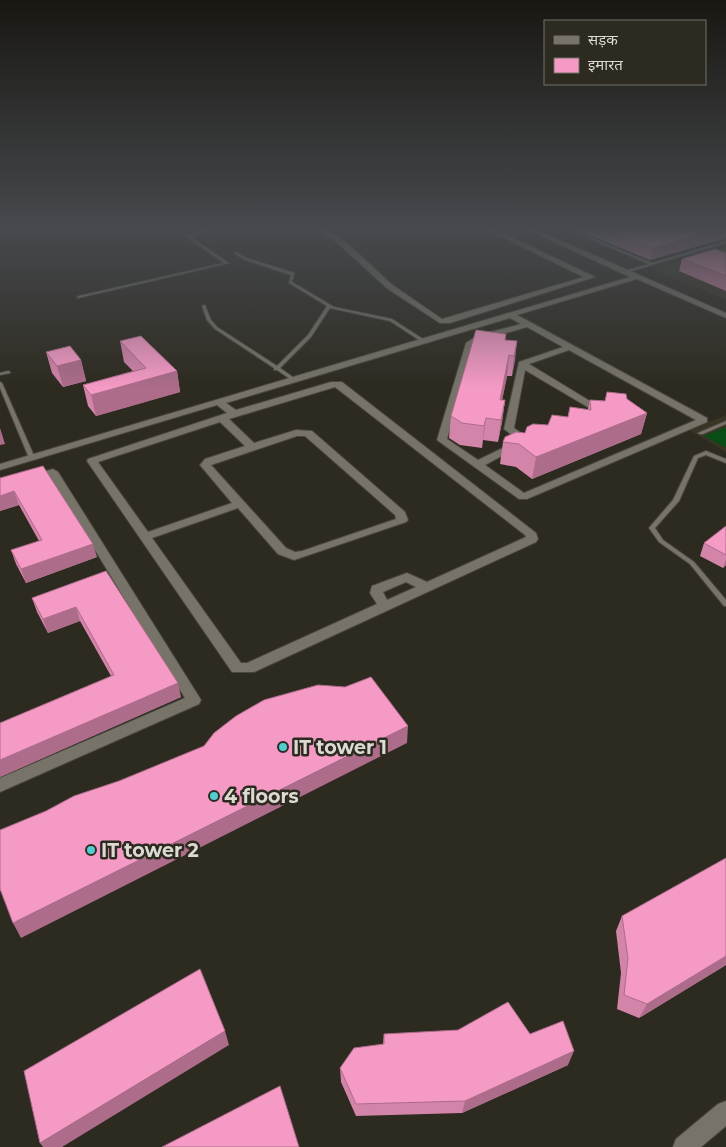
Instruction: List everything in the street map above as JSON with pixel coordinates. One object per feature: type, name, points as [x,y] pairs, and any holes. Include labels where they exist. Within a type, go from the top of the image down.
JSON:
[{"type":"street","points":[[384,281],[440,321],[456,318],[579,281]]},
{"type":"street","points":[[599,281],[610,285]]},
{"type":"street","points":[[0,467],[625,281]]},
{"type":"street","points":[[645,281],[726,316]]},
{"type":"street","points":[[511,315],[528,324],[704,420],[524,497],[442,440],[470,343],[484,341],[528,324]]},
{"type":"street","points":[[468,328],[484,341]]},
{"type":"street","points":[[522,364],[570,347]]},
{"type":"street","points":[[477,464],[531,438],[509,429],[522,364]]},
{"type":"street","points":[[522,364],[598,409],[580,417]]},
{"type":"street","points":[[338,384],[531,534],[530,540],[249,668],[238,669],[92,461],[216,419],[338,384]]},
{"type":"street","points":[[220,402],[234,414]]},
{"type":"street","points":[[202,408],[252,447]]},
{"type":"street","points":[[296,433],[308,433],[401,514],[402,520],[294,556],[282,551],[205,465],[252,447],[296,433]]},
{"type":"street","points":[[0,785],[194,700],[53,472],[37,456]]},
{"type":"street","points":[[0,489],[53,472]]},
{"type":"street","points":[[145,537],[240,504]]},
{"type":"street","points":[[385,607],[376,593],[377,589],[384,584],[406,577],[428,588]]},
{"type":"street","points":[[684,1147],[726,1112]]},
{"type":"lane","points":[[78,297],[150,281]]},
{"type":"lane","points":[[290,281],[329,306],[391,320],[424,341]]},
{"type":"lane","points":[[204,306],[207,316],[216,328],[295,380]]},
{"type":"lane","points":[[276,369],[310,336],[329,306]]},
{"type":"lane","points":[[0,374],[8,372]]},
{"type":"lane","points":[[0,383],[37,456]]},
{"type":"lane","points":[[701,433],[726,422]]},
{"type":"lane","points":[[726,461],[706,452],[696,457],[676,501],[652,528],[661,541],[692,563],[726,604]]},
{"type":"shaded area","points":[[680,281],[726,281],[726,300]]},
{"type":"shaded area","points":[[726,415],[726,452],[689,430]]},
{"type":"green space","points":[[726,427],[726,448],[704,436]]},
{"type":"building","points":[[476,330],[506,334],[505,340],[517,341],[514,356],[509,355],[500,400],[505,400],[501,420],[486,418],[484,426],[462,423],[451,416]]},
{"type":"building","points":[[141,336],[177,371],[91,395],[83,385],[146,368],[120,341]]},
{"type":"building","points":[[70,346],[81,360],[57,366],[46,352]]},
{"type":"building","points":[[607,392],[626,394],[627,399],[647,413],[536,457],[519,444],[503,442],[505,437],[516,432],[525,433],[527,427],[533,424],[548,425],[552,415],[568,417],[570,407],[591,410],[590,400],[605,401]]},
{"type":"building","points":[[43,466],[93,544],[21,569],[11,550],[42,540],[14,491],[0,496],[0,478]]},
{"type":"building","points":[[726,526],[726,555],[704,543]]},
{"type":"building","points":[[106,571],[178,683],[0,760],[0,723],[114,675],[76,607],[43,619],[32,598]]},
{"type":"building","name":"4 floors","points":[[371,677],[408,726],[13,923],[0,889],[0,830],[46,811],[74,796],[119,781],[204,746],[214,733],[236,716],[264,700],[318,685],[345,687]]},
{"type":"building","points":[[726,858],[726,956],[647,1004],[624,995],[628,958],[622,916]]},
{"type":"building","points":[[200,969],[225,1031],[40,1143],[24,1071]]},
{"type":"building","points":[[508,1002],[530,1034],[563,1021],[574,1051],[465,1101],[356,1104],[340,1068],[354,1048],[384,1044],[384,1034],[458,1030]]},
{"type":"building","points":[[280,1086],[299,1147],[162,1147]]},
{"type":"place","name":"IT tower 1","points":[[283,747]]},
{"type":"place","name":"4 floors","points":[[214,796]]},
{"type":"place","name":"IT tower 2","points":[[91,850]]}]
